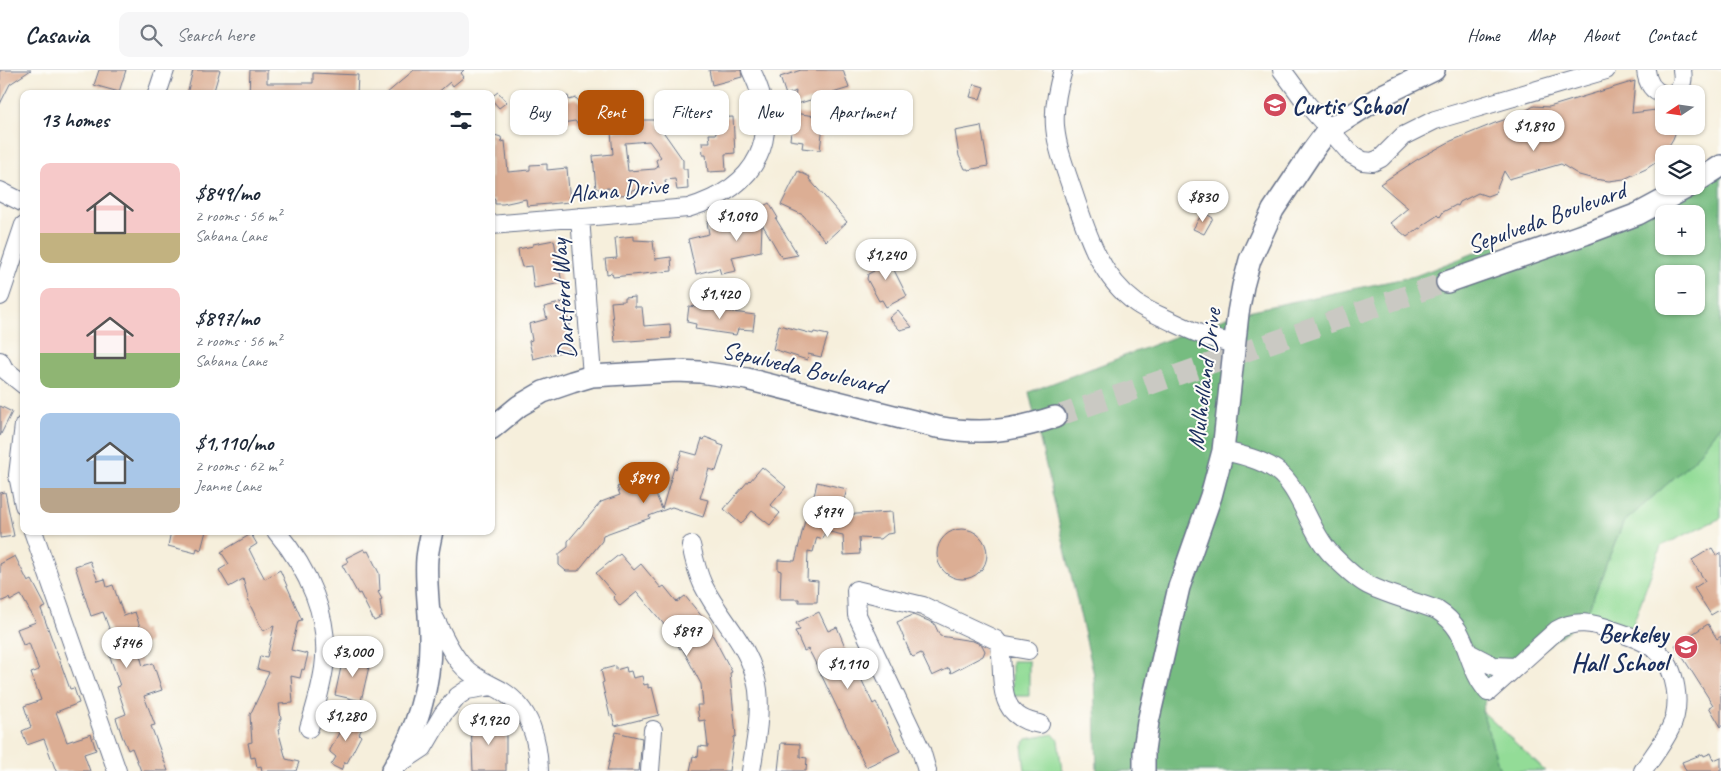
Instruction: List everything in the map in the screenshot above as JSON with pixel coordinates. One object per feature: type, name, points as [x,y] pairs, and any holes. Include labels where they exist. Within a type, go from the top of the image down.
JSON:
[{"type":"main road","name":"Mulholland Drive","points":[[1144,771],[1144,750],[1148,722],[1177,596],[1188,558],[1211,496],[1223,451],[1234,343],[1243,286],[1250,260],[1260,235],[1286,189],[1328,130],[1385,94],[1434,70]]},
{"type":"main road","points":[[1705,176],[1721,166]]},
{"type":"main road","name":"Sepulveda Boulevard","points":[[1447,282],[1621,221],[1675,195]]},
{"type":"main road","name":"Sepulveda Boulevard","points":[[495,426],[519,406],[543,392],[592,376],[676,371],[724,374],[958,431],[994,431],[1033,424],[1055,417]]},
{"type":"main road","points":[[393,769],[412,734],[424,696],[429,672],[430,640],[427,558],[431,535]]},
{"type":"street","points":[[158,90],[165,70]]},
{"type":"street","name":"Alana Drive","points":[[495,225],[688,208],[706,203],[730,191],[754,165],[761,154],[764,139],[766,124],[763,101],[751,70]]},
{"type":"street","points":[[1063,70],[1054,104],[1056,140],[1090,240],[1107,274],[1120,289],[1146,308],[1202,336],[1234,343]]},
{"type":"street","points":[[1285,71],[1306,104],[1328,130],[1355,157],[1363,161],[1373,162],[1381,158],[1402,136],[1435,120],[1606,70]]},
{"type":"street","points":[[1646,70],[1652,88],[1655,90]]},
{"type":"street","points":[[1681,85],[1683,82],[1682,70]]},
{"type":"street","points":[[0,191],[20,201]]},
{"type":"street","name":"Dartford Way","points":[[580,217],[592,376]]},
{"type":"street","points":[[0,296],[20,237]]},
{"type":"street","points":[[0,361],[4,369],[20,382]]},
{"type":"street","points":[[1223,451],[1252,457],[1277,471],[1295,491],[1316,535],[1339,562],[1367,585],[1437,610],[1447,616],[1460,633],[1479,679],[1488,692],[1557,630],[1574,623],[1600,626],[1629,635],[1644,642],[1658,652],[1667,665],[1674,682],[1676,711],[1670,730],[1643,771]]},
{"type":"street","points":[[34,535],[117,771]]},
{"type":"street","points":[[279,535],[302,565],[322,618],[325,643],[324,668],[309,728]]},
{"type":"street","points":[[692,545],[696,569],[704,587],[741,642],[754,673],[758,691],[758,719],[751,771]]},
{"type":"street","points":[[927,771],[921,750],[857,615],[856,590],[923,606],[986,635],[1000,645],[1028,650]]},
{"type":"street","points":[[429,607],[461,664],[475,676],[503,692],[518,705],[531,724],[536,739],[539,771]]},
{"type":"street","points":[[1000,645],[1004,696],[1013,712],[1021,718],[1040,724]]},
{"type":"street","points":[[1469,652],[1494,666],[1516,667]]},
{"type":"street","points":[[393,769],[423,748],[443,714],[458,696],[467,690],[491,686]]},
{"type":"street","points":[[650,771],[654,730]]},
{"type":"green space","points":[[1721,166],[1721,424],[1693,461],[1623,523],[1583,623],[1579,622],[1488,692],[1482,711],[1500,771],[1097,771],[1094,675],[1029,392],[1238,313],[1415,276],[1495,245],[1516,258],[1656,195],[1705,195],[1705,173]]},
{"type":"green space","points":[[1721,424],[1721,518],[1661,546],[1629,635],[1583,623],[1623,523],[1693,461]]},
{"type":"green space","points":[[1012,661],[1029,661],[1029,696],[1012,696]]},
{"type":"green space","points":[[1482,711],[1545,771],[1500,771]]},
{"type":"green space","points":[[1053,734],[1058,740],[1062,771],[1025,771],[1022,745],[1027,739]]},
{"type":"building","points":[[0,70],[31,70],[10,84],[0,104]]},
{"type":"building","points":[[99,70],[126,70],[120,90],[94,85]]},
{"type":"building","points":[[193,70],[220,70],[214,90],[188,90]]},
{"type":"building","points":[[250,70],[267,70],[267,83],[313,83],[313,73],[358,75],[357,90],[249,90]]},
{"type":"building","points":[[414,70],[464,70],[461,73],[464,77],[453,86],[450,82],[441,90],[391,90]]},
{"type":"building","points":[[709,70],[741,70],[742,77],[712,85]]},
{"type":"building","points":[[801,70],[843,70],[849,88],[843,90],[811,90],[811,100],[801,103],[801,90],[784,90],[780,77]]},
{"type":"building","points":[[1635,81],[1632,113],[1655,110],[1655,135],[1675,135],[1669,145],[1655,145],[1655,163],[1624,179],[1609,181],[1594,179],[1579,175],[1561,164],[1509,179],[1504,171],[1495,193],[1487,196],[1478,193],[1460,202],[1458,206],[1456,205],[1443,212],[1440,217],[1438,215],[1423,225],[1421,229],[1419,228],[1407,237],[1390,223],[1408,208],[1380,184],[1418,159],[1451,141],[1518,115],[1534,106],[1549,107]]},
{"type":"building","points":[[974,84],[984,87],[980,99],[970,97]]},
{"type":"building","points":[[498,92],[507,102],[499,108],[495,104],[495,94]]},
{"type":"building","points":[[568,96],[569,100],[576,98],[578,100],[578,124],[575,121],[568,122]]},
{"type":"building","points":[[801,114],[811,115],[811,135],[822,135],[820,150],[802,148],[803,142],[790,140],[791,135],[801,135]]},
{"type":"building","points":[[729,117],[733,117],[735,153],[725,154],[726,171],[708,172],[706,155],[703,155],[702,142],[710,142],[709,135],[729,135]]},
{"type":"building","points":[[644,120],[654,120],[654,135],[666,135],[683,160],[683,169],[687,169],[688,189],[677,190],[675,179],[665,180],[666,187],[631,190],[631,194],[610,196],[609,188],[596,189],[593,156],[613,154],[611,135],[644,135]],"holes":[[[649,141],[661,157],[656,160],[658,167],[655,169],[628,171],[625,143]]]},
{"type":"building","points":[[981,126],[988,166],[965,169],[959,156],[955,131]]},
{"type":"building","points":[[495,135],[501,137],[502,142],[505,141],[508,172],[530,170],[530,165],[547,164],[547,170],[567,168],[570,202],[527,206],[526,199],[495,204]]},
{"type":"building","points":[[798,171],[810,177],[809,179],[847,222],[826,241],[803,215],[781,205]]},
{"type":"building","points":[[769,203],[778,218],[776,219],[798,255],[782,258],[762,224],[761,251],[732,257],[736,271],[721,274],[719,268],[696,274],[688,239],[709,234],[707,222],[723,218],[725,226],[759,219],[755,211]]},
{"type":"building","points":[[1203,212],[1213,218],[1204,234],[1193,229]]},
{"type":"building","points":[[634,236],[634,240],[653,241],[655,259],[671,257],[672,271],[613,277],[612,273],[607,274],[605,259],[617,258],[615,238]]},
{"type":"building","points":[[554,240],[562,283],[534,288],[531,266],[522,267],[518,249]]},
{"type":"building","points":[[890,253],[895,265],[892,266],[907,296],[886,307],[882,300],[879,301],[867,279],[868,274],[874,271],[870,263]]},
{"type":"building","points":[[635,297],[635,307],[642,307],[644,326],[670,324],[671,338],[615,342],[611,302],[624,301],[624,298]]},
{"type":"building","points":[[564,302],[570,325],[567,325],[573,349],[533,359],[529,341],[532,340],[529,324],[547,319],[544,307]]},
{"type":"building","points":[[689,306],[755,315],[753,330],[738,329],[736,335],[695,329],[696,324],[687,322]]},
{"type":"building","points":[[898,310],[912,327],[900,330],[889,318]]},
{"type":"building","points":[[779,325],[813,334],[814,332],[828,335],[821,357],[808,354],[807,360],[773,349]]},
{"type":"building","points":[[0,406],[12,412],[0,436]]},
{"type":"building","points":[[705,437],[724,446],[716,471],[709,469],[700,498],[708,500],[703,517],[672,507],[649,516],[650,518],[603,535],[602,541],[578,571],[566,571],[559,565],[559,554],[568,547],[568,541],[601,502],[620,495],[617,487],[630,482],[631,485],[635,483],[637,489],[651,483],[662,509],[674,468],[676,469],[682,451],[697,455],[702,439],[704,440]]},
{"type":"building","points":[[762,467],[786,487],[771,505],[780,513],[770,525],[752,511],[741,524],[724,509]]},
{"type":"building","points":[[817,482],[847,489],[840,515],[892,512],[894,533],[887,534],[881,539],[859,538],[860,554],[844,555],[843,535],[825,531],[823,539],[817,537],[813,552],[808,551],[807,580],[818,581],[817,602],[799,602],[799,599],[780,599],[781,571],[778,570],[778,560],[795,561],[810,500],[813,501]]},
{"type":"building","points":[[5,492],[14,536],[0,538],[0,493]]},
{"type":"building","points":[[957,529],[967,529],[980,536],[987,549],[987,559],[980,572],[967,579],[957,579],[948,575],[941,568],[937,559],[937,549],[941,540],[948,533]]},
{"type":"building","points":[[170,535],[205,535],[201,550],[197,548],[196,553],[168,546]]},
{"type":"building","points":[[252,535],[257,544],[249,549],[265,579],[280,570],[302,620],[298,621],[291,650],[308,654],[304,670],[302,669],[300,678],[291,676],[293,703],[279,704],[281,719],[280,729],[278,730],[286,759],[299,762],[296,771],[262,771],[261,766],[257,767],[255,757],[251,758],[248,743],[252,742],[250,715],[269,672],[257,669],[260,656],[267,657],[274,626],[263,631],[250,605],[243,579],[229,587],[219,570],[229,564],[221,552]]},
{"type":"building","points":[[1712,548],[1716,555],[1721,552],[1721,609],[1711,615],[1694,588],[1705,581],[1692,560]]},
{"type":"building","points":[[364,549],[366,552],[368,551],[379,573],[380,590],[378,592],[382,599],[380,600],[382,617],[374,621],[360,593],[358,594],[342,565],[348,562],[346,558]]},
{"type":"building","points":[[620,554],[634,570],[641,564],[661,588],[664,586],[677,602],[685,596],[704,619],[732,672],[730,673],[736,736],[734,737],[729,771],[690,771],[693,756],[698,757],[699,746],[708,747],[705,720],[699,721],[697,705],[703,705],[701,684],[682,648],[680,649],[668,627],[637,592],[620,606],[613,597],[615,595],[596,573]]},
{"type":"building","points":[[15,556],[28,582],[32,580],[46,607],[41,609],[70,689],[74,688],[79,703],[56,712],[67,742],[91,734],[96,750],[84,754],[90,771],[56,771],[44,739],[27,745],[22,731],[31,727],[24,706],[41,700],[31,673],[39,670],[29,643],[23,645],[17,629],[36,622],[21,595],[10,601],[9,598],[0,602],[0,564]]},
{"type":"building","points":[[90,561],[98,581],[105,579],[107,587],[113,585],[124,616],[135,612],[141,630],[145,629],[150,642],[137,646],[143,666],[153,663],[162,690],[144,696],[155,725],[151,726],[168,771],[141,771],[132,748],[128,750],[122,736],[116,718],[126,714],[117,687],[120,686],[105,642],[113,639],[103,612],[91,616],[75,566]]},
{"type":"building","points":[[819,612],[828,631],[837,627],[855,671],[857,670],[873,704],[876,702],[900,751],[866,767],[812,656],[808,649],[804,651],[795,631],[800,630],[796,623]]},
{"type":"building","points":[[913,615],[934,623],[940,636],[973,641],[982,645],[985,651],[983,656],[951,673],[949,668],[932,676],[921,653],[913,657],[911,655],[897,622]]},
{"type":"building","points":[[1708,624],[1717,639],[1721,636],[1721,727],[1709,707],[1713,705],[1675,645]]},
{"type":"building","points":[[349,653],[371,658],[361,701],[335,695],[341,667],[346,668]]},
{"type":"building","points":[[616,666],[616,670],[626,667],[627,672],[631,671],[633,678],[642,676],[644,685],[648,684],[648,688],[652,687],[659,715],[615,726],[612,715],[610,716],[602,683],[604,682],[601,670]]},
{"type":"building","points":[[351,715],[365,723],[359,734],[361,736],[347,763],[345,762],[341,770],[331,765],[336,757],[330,750],[342,727],[345,727]]},
{"type":"building","points":[[503,719],[504,733],[506,733],[506,771],[473,771],[471,721]]},
{"type":"building","points":[[616,732],[642,738],[639,771],[607,771]]},
{"type":"building","points":[[781,743],[800,744],[800,757],[807,758],[806,771],[778,771]]},
{"type":"building","points":[[1711,753],[1714,760],[1721,757],[1721,771],[1686,771],[1682,762]]},
{"type":"tunnel","points":[[1055,417],[1447,282]]},
{"type":"place","name":"Curtis School","points":[[1275,105]]},
{"type":"place","name":"Berkeley Hall School","points":[[1686,647]]}]
